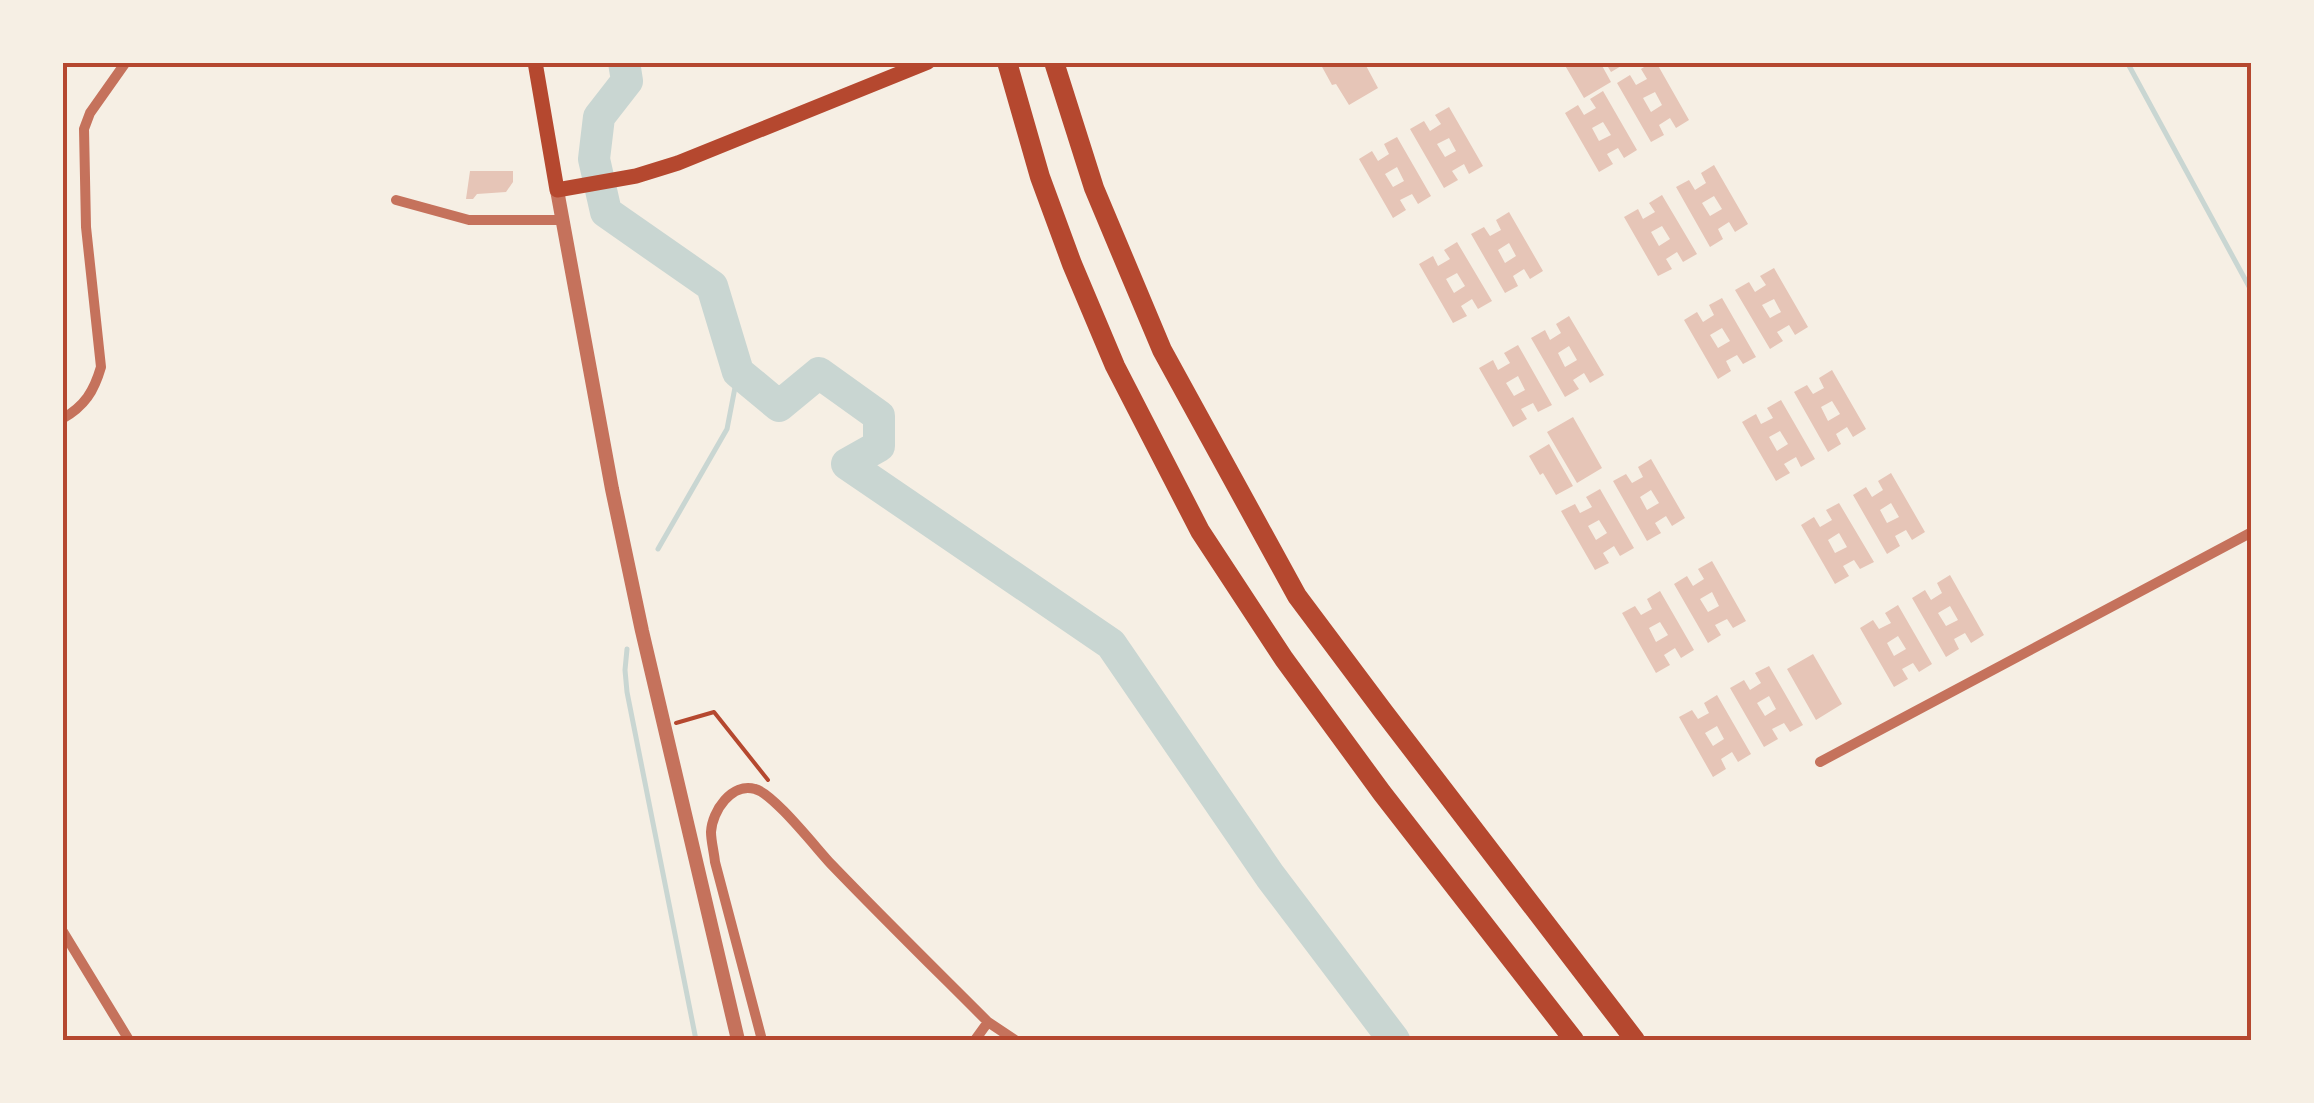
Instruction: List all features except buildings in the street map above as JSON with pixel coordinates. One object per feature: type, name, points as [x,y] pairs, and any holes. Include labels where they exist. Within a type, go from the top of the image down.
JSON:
[{"type":"highway","points":[[1006,62],[1040,177],[1072,264],[1116,366],[1200,531],[1284,659],[1382,793],[1574,1040]]},
{"type":"highway","points":[[1054,62],[1094,188],[1162,350],[1297,596],[1635,1040]]},
{"type":"main road","points":[[536,62],[557,190],[636,176],[678,163],[928,62]]},
{"type":"street","points":[[62,419],[86,402],[102,367],[86,227],[84,129],[90,113],[126,62]]},
{"type":"street","points":[[557,190],[642,631],[738,1040]]},
{"type":"street","points":[[396,200],[469,220],[563,220]]},
{"type":"street","points":[[1820,762],[2252,532]]},
{"type":"street","points":[[762,1040],[711,834],[721,804],[734,792],[747,788],[758,789],[772,800],[988,1022],[1016,1040]]},
{"type":"street","points":[[62,930],[129,1040]]},
{"type":"street","points":[[975,1040],[988,1022]]},
{"type":"path","points":[[665,726],[714,712],[769,782]]},
{"type":"waterway","points":[[624,62],[627,81],[599,117],[594,159],[606,212],[712,286],[738,372],[779,406],[819,373],[879,416],[879,446],[847,464],[1111,644],[1270,876],[1394,1040]]},
{"type":"waterway","points":[[2127,62],[2252,292]]},
{"type":"waterway","points":[[658,549],[727,429],[738,372]]},
{"type":"waterway","points":[[627,649],[627,692],[696,1040]]}]
